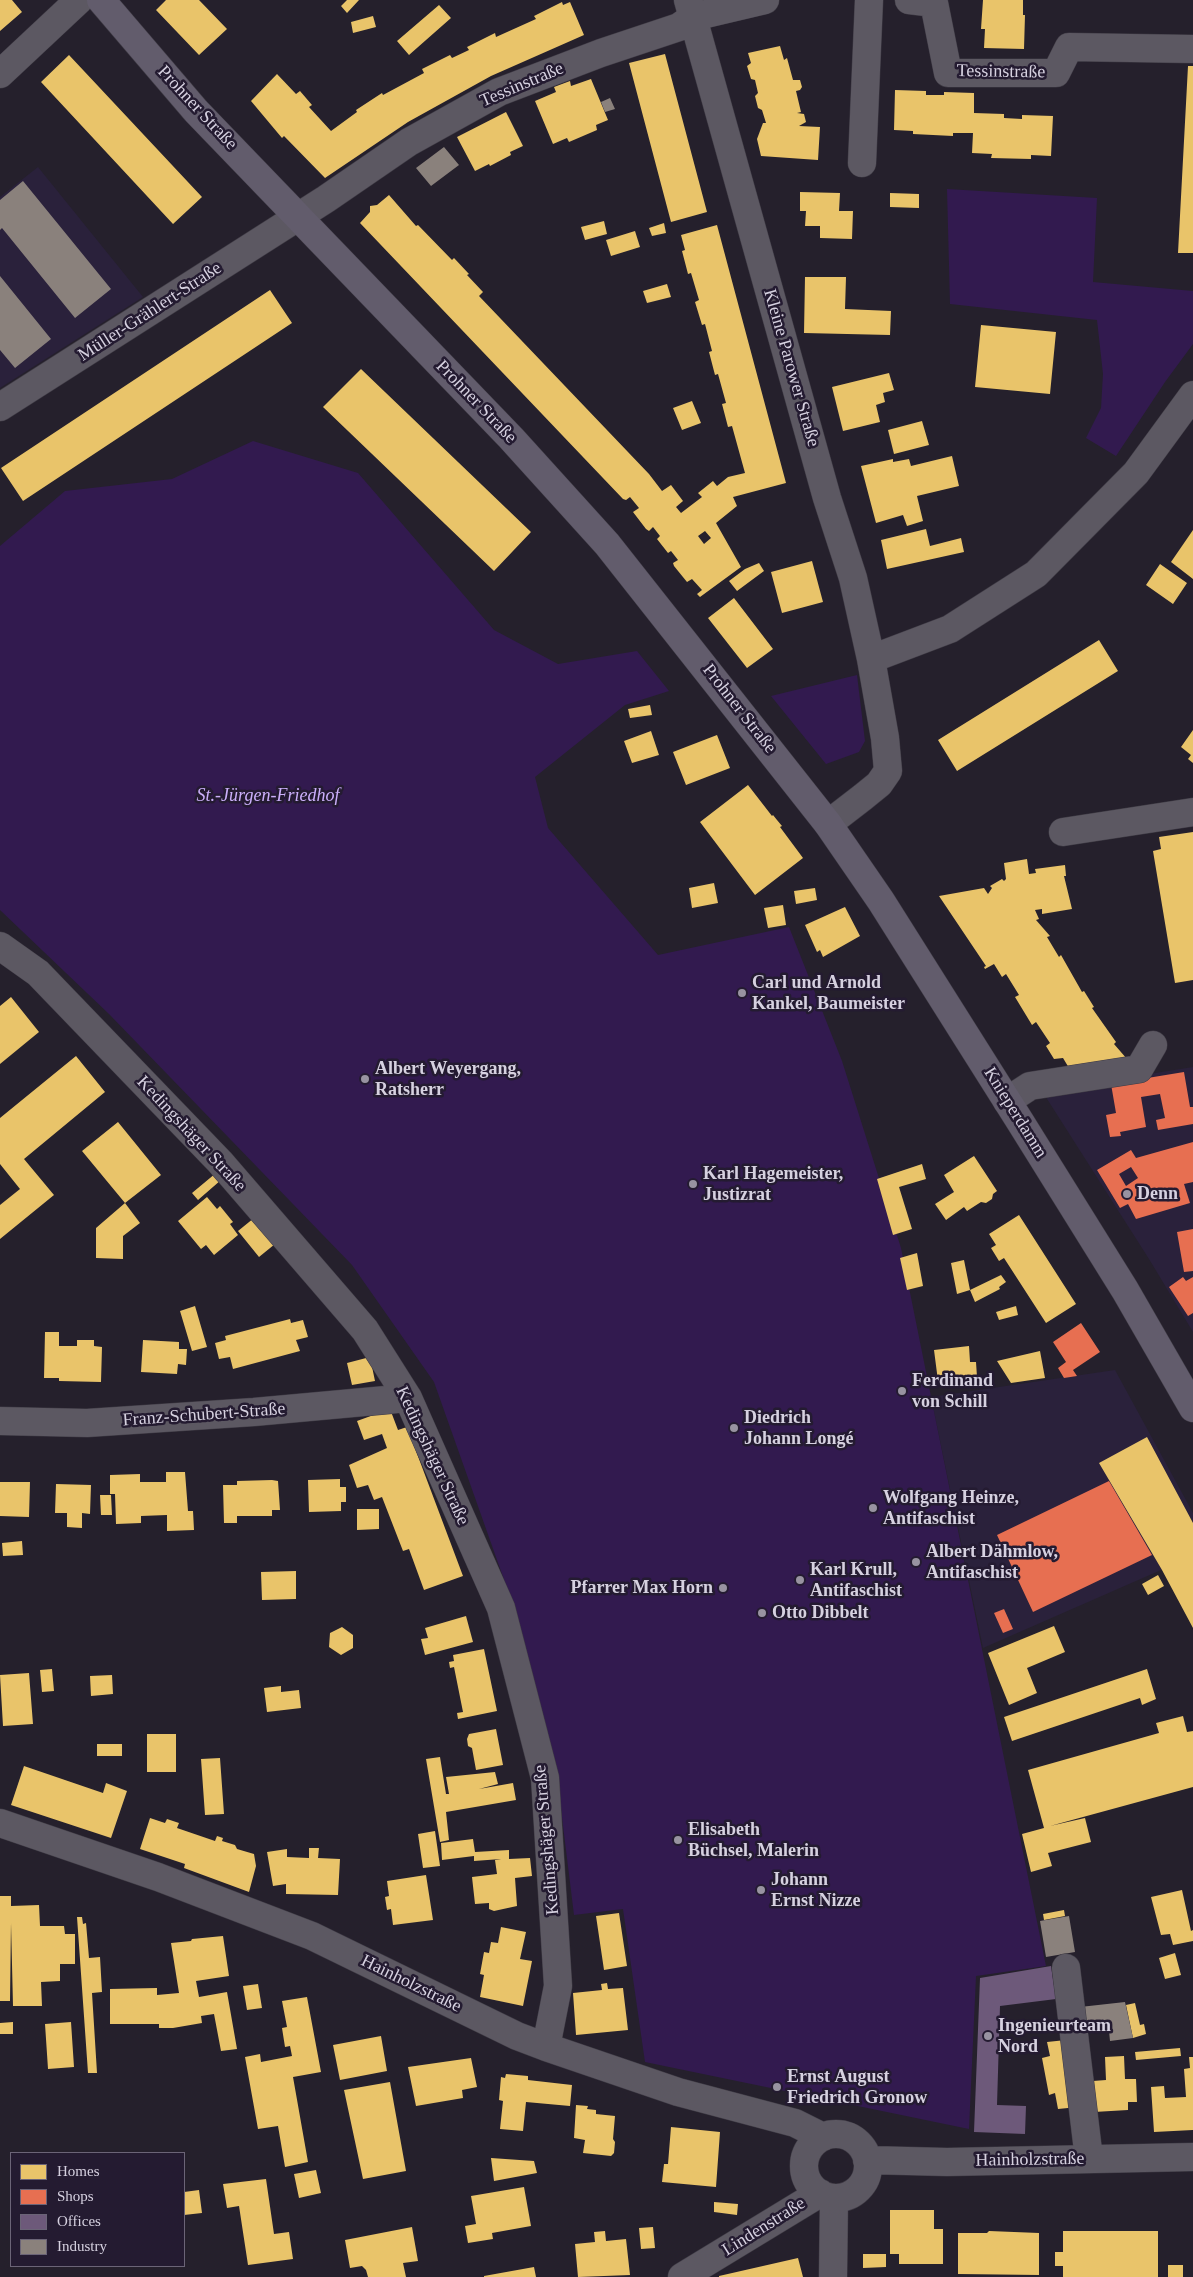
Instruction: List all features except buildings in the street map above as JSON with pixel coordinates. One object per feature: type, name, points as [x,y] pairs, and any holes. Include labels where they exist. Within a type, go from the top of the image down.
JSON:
[{"type":"main road","name":"Prohner Straße","points":[[101,0],[196,110],[300,216],[511,438],[608,544],[828,824]]},
{"type":"main road","name":"Knieperdamm","points":[[828,824],[886,907],[1008,1101],[1125,1290],[1193,1408]]},
{"type":"street","points":[[0,74],[79,0]]},
{"type":"street","name":"Tessinstraße","points":[[300,216],[409,142],[499,92],[601,53],[679,27],[691,9],[765,0]]},
{"type":"street","points":[[862,163],[870,0]]},
{"type":"street","name":"Tessinstraße","points":[[909,0],[934,3],[948,73],[1056,73],[1069,47],[1193,49]]},
{"type":"street","name":"Kleine Parower Straße","points":[[691,9],[827,498],[853,578],[871,659],[888,772],[879,784],[828,824]]},
{"type":"street","name":"Müller-Grählert-Straße","points":[[0,407],[300,216]]},
{"type":"street","points":[[871,659],[950,630],[1036,574],[1136,473],[1193,394]]},
{"type":"street","points":[[1063,832],[1193,812]]},
{"type":"street","name":"Kedingshäger Straße","points":[[0,946],[38,973],[220,1162],[365,1330],[408,1398],[501,1608],[545,1778],[558,1986],[546,2047]]},
{"type":"street","points":[[1008,1101],[1030,1086],[1138,1069],[1153,1045]]},
{"type":"street","name":"Franz-Schubert-Straße","points":[[0,1421],[87,1423],[254,1412],[408,1398]]},
{"type":"street","name":"Hainholzstraße","points":[[0,1823],[158,1877],[312,1936],[517,2036],[678,2092],[795,2123],[823,2137]]},
{"type":"street","points":[[1066,1968],[1089,2160]]},
{"type":"street","points":[[833,2134],[853,2139],[861,2146],[867,2160],[866,2176],[862,2185],[849,2194],[827,2195],[815,2190],[808,2181],[804,2161],[814,2142],[833,2134]]},
{"type":"street","name":"Hainholzstraße","points":[[867,2160],[947,2162],[1193,2158]]},
{"type":"street","points":[[827,2195],[833,2277]]},
{"type":"street","name":"Lindenstraße","points":[[682,2277],[827,2195]]},
{"type":"shaded area","points":[[38,167],[143,297],[0,388],[0,197]]},
{"type":"shaded area","points":[[1193,1067],[1193,1332],[1042,1091]]},
{"type":"shaded area","points":[[1115,1370],[1193,1513],[1193,1556],[983,1648],[931,1397]]},
{"type":"green space","points":[[947,189],[1097,198],[1093,282],[1193,291],[1193,344],[1165,382],[1116,456],[1086,438],[1101,408],[1103,374],[1097,320],[950,304]]},
{"type":"green space","name":"St.-Jürgen-Friedhof","points":[[253,441],[358,473],[494,630],[558,664],[637,651],[669,691],[625,705],[535,777],[548,828],[658,955],[789,927],[842,1061],[901,1248],[1046,1966],[976,1976],[969,2129],[645,2062],[623,1909],[574,1915],[557,1777],[513,1605],[434,1382],[352,1265],[109,1014],[0,910],[0,546],[65,491],[172,479]]},
{"type":"green space","points":[[857,675],[865,741],[859,752],[826,764],[771,696]]},
{"type":"place","name":"Carl und Arnold Kankel, Baumeister","points":[[742,993]]},
{"type":"place","name":"Albert Weyergang, Ratsherr","points":[[365,1079]]},
{"type":"place","name":"Karl Hagemeister, Justizrat","points":[[693,1184]]},
{"type":"place","name":"Denn","points":[[1127,1194]]},
{"type":"place","name":"Ferdinand von Schill","points":[[902,1391]]},
{"type":"place","name":"Diedrich Johann Longé","points":[[734,1428]]},
{"type":"place","name":"Wolfgang Heinze, Antifaschist","points":[[873,1508]]},
{"type":"place","name":"Albert Dähmlow, Antifaschist","points":[[916,1562]]},
{"type":"place","name":"Karl Krull, Antifaschist","points":[[800,1580]]},
{"type":"place","name":"Pfarrer Max Horn","points":[[723,1588]]},
{"type":"place","name":"Otto Dibbelt","points":[[762,1613]]},
{"type":"place","name":"Elisabeth Büchsel, Malerin","points":[[678,1840]]},
{"type":"place","name":"Johann Ernst Nizze","points":[[761,1890]]},
{"type":"place","name":"Ingenieurteam Nord","points":[[988,2036]]},
{"type":"place","name":"Ernst August Friedrich Gronow","points":[[777,2087]]}]
